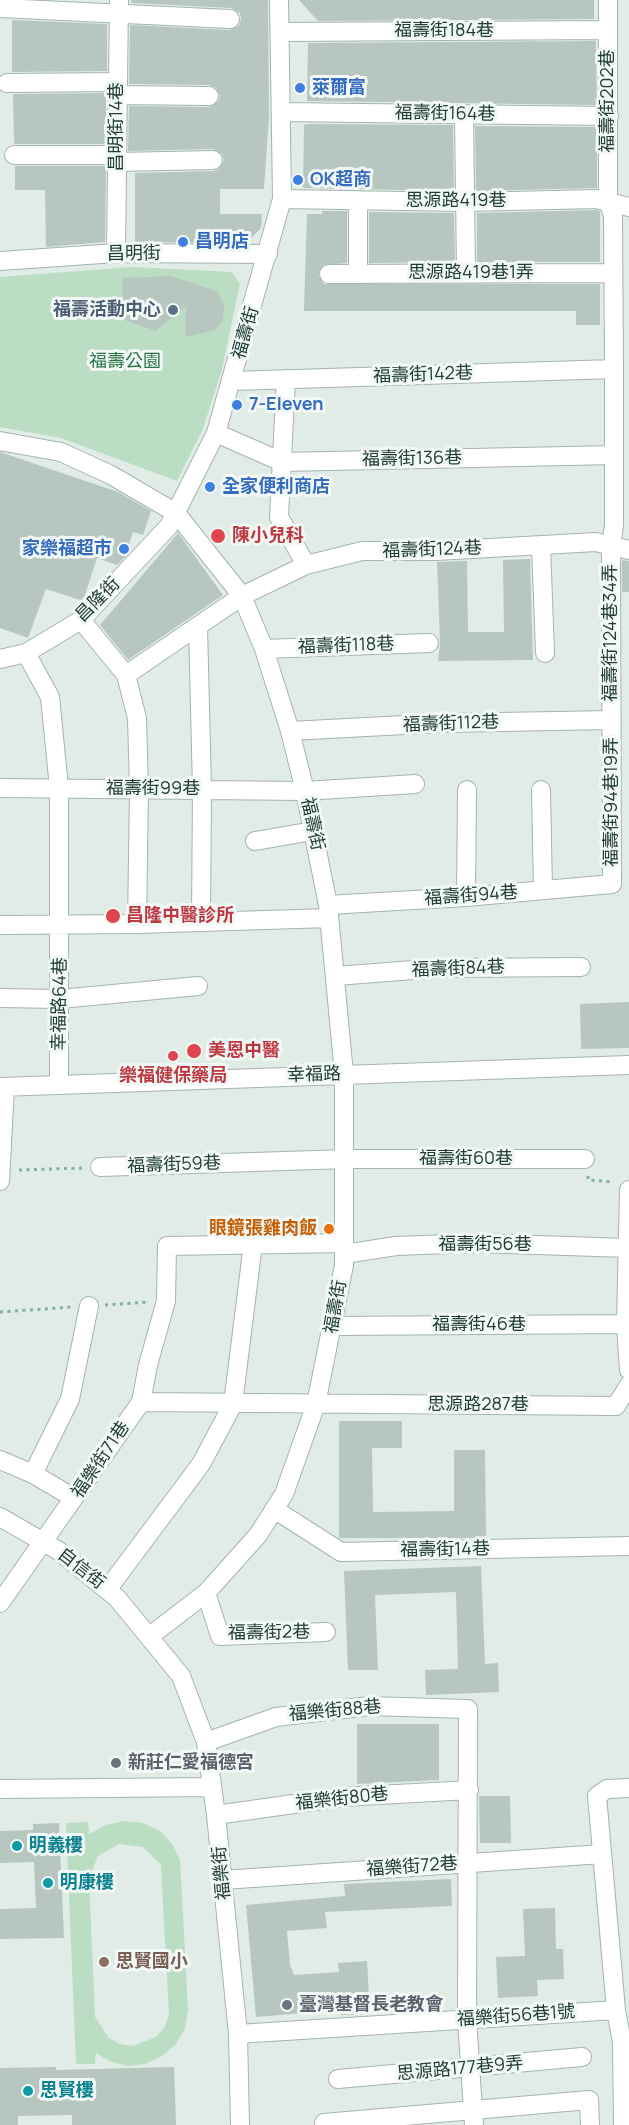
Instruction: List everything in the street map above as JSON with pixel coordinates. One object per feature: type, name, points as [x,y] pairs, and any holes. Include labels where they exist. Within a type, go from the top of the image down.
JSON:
[{"type":"street","name":"福壽街","points":[[150,1636],[206,1593],[258,1535],[284,1494],[316,1404],[333,1326],[344,1248],[346,1159],[344,1074],[336,976],[328,911],[305,791],[290,730],[264,649],[242,596],[176,513],[216,433],[282,199],[279,0]]},
{"type":"street","name":"福壽街202巷","points":[[608,0],[608,201],[613,216],[614,369]]},
{"type":"street","points":[[0,8],[119,6],[196,8],[230,19]]},
{"type":"street","name":"昌明街14巷","points":[[116,254],[119,6]]},
{"type":"street","name":"福壽街184巷","points":[[280,32],[608,30]]},
{"type":"street","points":[[7,83],[117,88],[209,96]]},
{"type":"street","name":"福壽街164巷","points":[[281,112],[609,116]]},
{"type":"street","points":[[465,115],[465,272]]},
{"type":"street","points":[[14,155],[213,160]]},
{"type":"street","name":"思源路419巷","points":[[282,199],[465,202],[596,199],[629,207]]},
{"type":"street","points":[[358,200],[358,273]]},
{"type":"street","name":"昌明街","points":[[0,261],[116,254],[268,254]]},
{"type":"street","name":"思源路419巷1弄","points":[[329,273],[613,273]]},
{"type":"street","name":"福壽街142巷","points":[[232,381],[614,369]]},
{"type":"street","name":"福壽街124巷34弄","points":[[612,720],[620,548],[614,525],[614,369]]},
{"type":"street","points":[[286,379],[279,517],[306,565]]},
{"type":"street","name":"福壽街136巷","points":[[216,433],[282,462],[614,455]]},
{"type":"street","points":[[0,441],[61,452],[111,475],[176,513]]},
{"type":"street","name":"昌隆街","points":[[0,659],[26,653],[81,620],[169,526],[176,513]]},
{"type":"street","name":"福壽街124巷","points":[[126,675],[242,596],[306,565],[362,551],[436,551],[597,542],[620,548]]},
{"type":"street","points":[[541,545],[545,653]]},
{"type":"street","points":[[81,620],[126,675],[137,718],[140,789],[137,924]]},
{"type":"street","points":[[198,626],[202,789],[201,920]]},
{"type":"street","name":"福壽街118巷","points":[[264,649],[429,643]]},
{"type":"street","name":"幸福路64巷","points":[[26,653],[50,697],[59,788],[61,924],[59,1083]]},
{"type":"street","name":"福壽街112巷","points":[[290,730],[443,723],[612,720]]},
{"type":"street","name":"福壽街94巷19弄","points":[[612,720],[620,757],[612,884]]},
{"type":"street","name":"福壽街99巷","points":[[0,788],[305,791],[415,784]]},
{"type":"street","points":[[466,897],[467,790]]},
{"type":"street","points":[[541,790],[543,890]]},
{"type":"street","points":[[255,841],[314,831]]},
{"type":"street","name":"福壽街94巷","points":[[0,925],[137,924],[201,920],[328,911],[612,884]]},
{"type":"street","name":"福壽街84巷","points":[[336,976],[439,968],[580,967]]},
{"type":"street","points":[[0,998],[60,999],[198,986]]},
{"type":"street","name":"幸福路","points":[[2,1087],[59,1083],[629,1065]]},
{"type":"street","points":[[1,1176],[2,1087]]},
{"type":"street","name":"福壽街60巷","points":[[346,1159],[585,1159]]},
{"type":"street","name":"福壽街59巷","points":[[100,1167],[346,1159]]},
{"type":"street","points":[[624,1186],[628,1248],[626,1324],[629,1370]]},
{"type":"street","name":"福壽街56巷","points":[[253,1244],[344,1248],[476,1243],[628,1248]]},
{"type":"street","points":[[106,1590],[201,1464],[233,1404],[253,1244]]},
{"type":"street","name":"福樂街71巷","points":[[0,1604],[141,1402],[148,1365],[166,1301],[167,1245],[253,1244]]},
{"type":"street","points":[[33,1474],[70,1399],[89,1306]]},
{"type":"street","name":"福壽街46巷","points":[[333,1326],[626,1324]]},
{"type":"street","name":"思源路287巷","points":[[316,1404],[616,1406],[629,1384]]},
{"type":"street","points":[[141,1402],[316,1404]]},
{"type":"street","points":[[0,1460],[33,1474],[74,1498]]},
{"type":"street","name":"福壽街14巷","points":[[274,1509],[341,1552],[629,1546]]},
{"type":"street","name":"自信街","points":[[0,1517],[59,1551],[106,1590],[150,1636]]},
{"type":"street","name":"福壽街2巷","points":[[206,1593],[220,1636],[326,1632]]},
{"type":"street","name":"福樂街","points":[[150,1636],[181,1676],[206,1742],[216,1815],[238,2034],[240,2125]]},
{"type":"street","name":"福樂街88巷","points":[[206,1742],[276,1717],[369,1706],[468,1709],[469,1790]]},
{"type":"street","points":[[0,1789],[212,1787]]},
{"type":"street","points":[[623,2125],[622,2042],[616,2010],[597,1796],[607,1789],[629,1788]]},
{"type":"street","points":[[469,1790],[467,2019],[474,2117]]},
{"type":"street","name":"福樂街80巷","points":[[216,1815],[342,1797],[469,1790]]},
{"type":"street","name":"福樂街72巷","points":[[223,1880],[602,1854]]},
{"type":"street","name":"福樂街56巷1號","points":[[238,2034],[616,2010]]},
{"type":"street","name":"思源路177巷9弄","points":[[338,2079],[582,2057]]},
{"type":"street","points":[[324,2123],[474,2117],[588,2100],[590,2125]]},
{"type":"path","points":[[585,1159],[588,1180],[624,1186]]},
{"type":"path","points":[[1,1176],[100,1167]]},
{"type":"green space","name":"福壽公園","points":[[133,267],[232,272],[240,284],[221,373],[202,431],[177,481],[61,438],[0,427],[0,277]]},
{"type":"green space","points":[[125,1821],[143,1823],[160,1831],[172,1844],[180,1860],[188,2010],[185,2028],[176,2044],[162,2056],[145,2064],[127,2066],[109,2061],[96,2053],[95,2064],[76,2064],[66,1823],[88,1822],[89,1834],[106,1825]],"holes":[[[119,1844],[143,1847],[161,1865],[169,2016],[164,2028],[156,2037],[133,2046],[120,2044],[109,2038],[95,2017],[89,1878],[98,1856]]]},
{"type":"building","points":[[131,0],[268,0],[269,116],[264,189],[220,189],[220,214],[262,214],[261,228],[246,243],[135,242],[135,173],[213,171],[219,169],[224,160],[222,154],[213,149],[128,151],[129,106],[209,107],[218,102],[220,96],[215,87],[209,85],[129,84],[130,25],[229,30],[239,26],[241,19],[240,13],[231,8],[131,3]]},
{"type":"building","points":[[299,0],[594,0],[594,19],[318,21]]},
{"type":"building","points":[[12,20],[107,24],[107,71],[12,72]]},
{"type":"building","points":[[596,41],[597,105],[307,101],[308,43]]},
{"type":"building","points":[[106,93],[106,144],[14,144],[13,94]]},
{"type":"building","points":[[304,125],[453,125],[454,191],[303,188]]},
{"type":"building","points":[[475,126],[597,127],[597,188],[476,191]]},
{"type":"building","points":[[15,166],[106,166],[105,242],[46,247],[45,190],[15,190]]},
{"type":"building","points":[[322,211],[347,211],[347,263],[323,265],[318,275],[324,284],[600,284],[600,325],[576,325],[576,311],[304,311],[307,214],[322,214]]},
{"type":"building","points":[[600,211],[600,262],[477,262],[477,213]]},
{"type":"building","points":[[369,212],[454,213],[455,262],[369,263]]},
{"type":"building","name":"福壽活動中心","points":[[171,276],[218,292],[224,305],[223,320],[216,330],[185,337],[186,306],[156,331],[124,320],[122,278]]},
{"type":"building","points":[[0,452],[118,492],[151,511],[143,535],[133,532],[125,557],[117,565],[97,558],[83,601],[46,589],[28,638],[0,628]]},
{"type":"building","points":[[178,533],[223,595],[128,660],[100,625]]},
{"type":"building","points":[[530,559],[533,660],[438,661],[440,643],[437,562],[467,561],[468,632],[504,632],[503,560]]},
{"type":"building","points":[[622,560],[629,561],[629,592],[622,592]]},
{"type":"building","points":[[629,1002],[629,1048],[581,1049],[580,1004]]},
{"type":"building","points":[[339,1421],[402,1421],[402,1448],[372,1448],[373,1512],[454,1511],[454,1450],[485,1450],[486,1538],[339,1538]]},
{"type":"building","points":[[481,1566],[485,1664],[498,1663],[499,1692],[426,1695],[425,1670],[458,1669],[456,1592],[375,1595],[378,1670],[348,1670],[344,1571]]},
{"type":"building","points":[[357,1724],[439,1724],[439,1780],[357,1784]]},
{"type":"building","points":[[479,1796],[510,1796],[511,1843],[480,1843]]},
{"type":"building","points":[[59,1823],[64,1938],[0,1939],[0,1909],[36,1908],[34,1862],[0,1863],[0,1831],[33,1830],[33,1824]]},
{"type":"building","points":[[451,1879],[452,1906],[325,1912],[327,1928],[287,1931],[290,1965],[294,1975],[339,1972],[338,1963],[367,1961],[370,2014],[341,2015],[341,2010],[256,2017],[246,1905],[345,1896],[344,1884]]},
{"type":"building","points":[[555,1908],[556,1949],[563,1949],[564,1979],[537,1980],[538,1996],[498,1998],[496,1957],[525,1956],[523,1909]]},
{"type":"building","points":[[56,2067],[56,2070],[174,2067],[176,2125],[72,2125],[72,2115],[18,2116],[18,2125],[0,2125],[0,2068]]},
{"type":"place","name":"萊爾富","points":[[300,88]]},
{"type":"place","name":"OK超商","points":[[298,180]]},
{"type":"place","name":"昌明店","points":[[183,242]]},
{"type":"place","name":"福壽活動中心","points":[[173,310]]},
{"type":"place","name":"7-Eleven","points":[[237,405]]},
{"type":"place","name":"全家便利商店","points":[[210,487]]},
{"type":"place","name":"陳小兒科","points":[[218,536]]},
{"type":"place","name":"家樂福超市","points":[[124,549]]},
{"type":"place","name":"昌隆中醫診所","points":[[113,916]]},
{"type":"place","name":"美恩中醫","points":[[194,1051]]},
{"type":"place","name":"樂福健保藥局","points":[[173,1056]]},
{"type":"place","name":"眼鏡張雞肉飯","points":[[329,1229]]},
{"type":"place","name":"新莊仁愛福德宮","points":[[116,1763]]},
{"type":"place","name":"明義樓","points":[[17,1846]]},
{"type":"place","name":"明康樓","points":[[48,1883]]},
{"type":"place","name":"思賢國小","points":[[104,1962]]},
{"type":"place","name":"臺灣基督長老教會","points":[[287,2005]]},
{"type":"place","name":"思賢樓","points":[[28,2091]]}]
